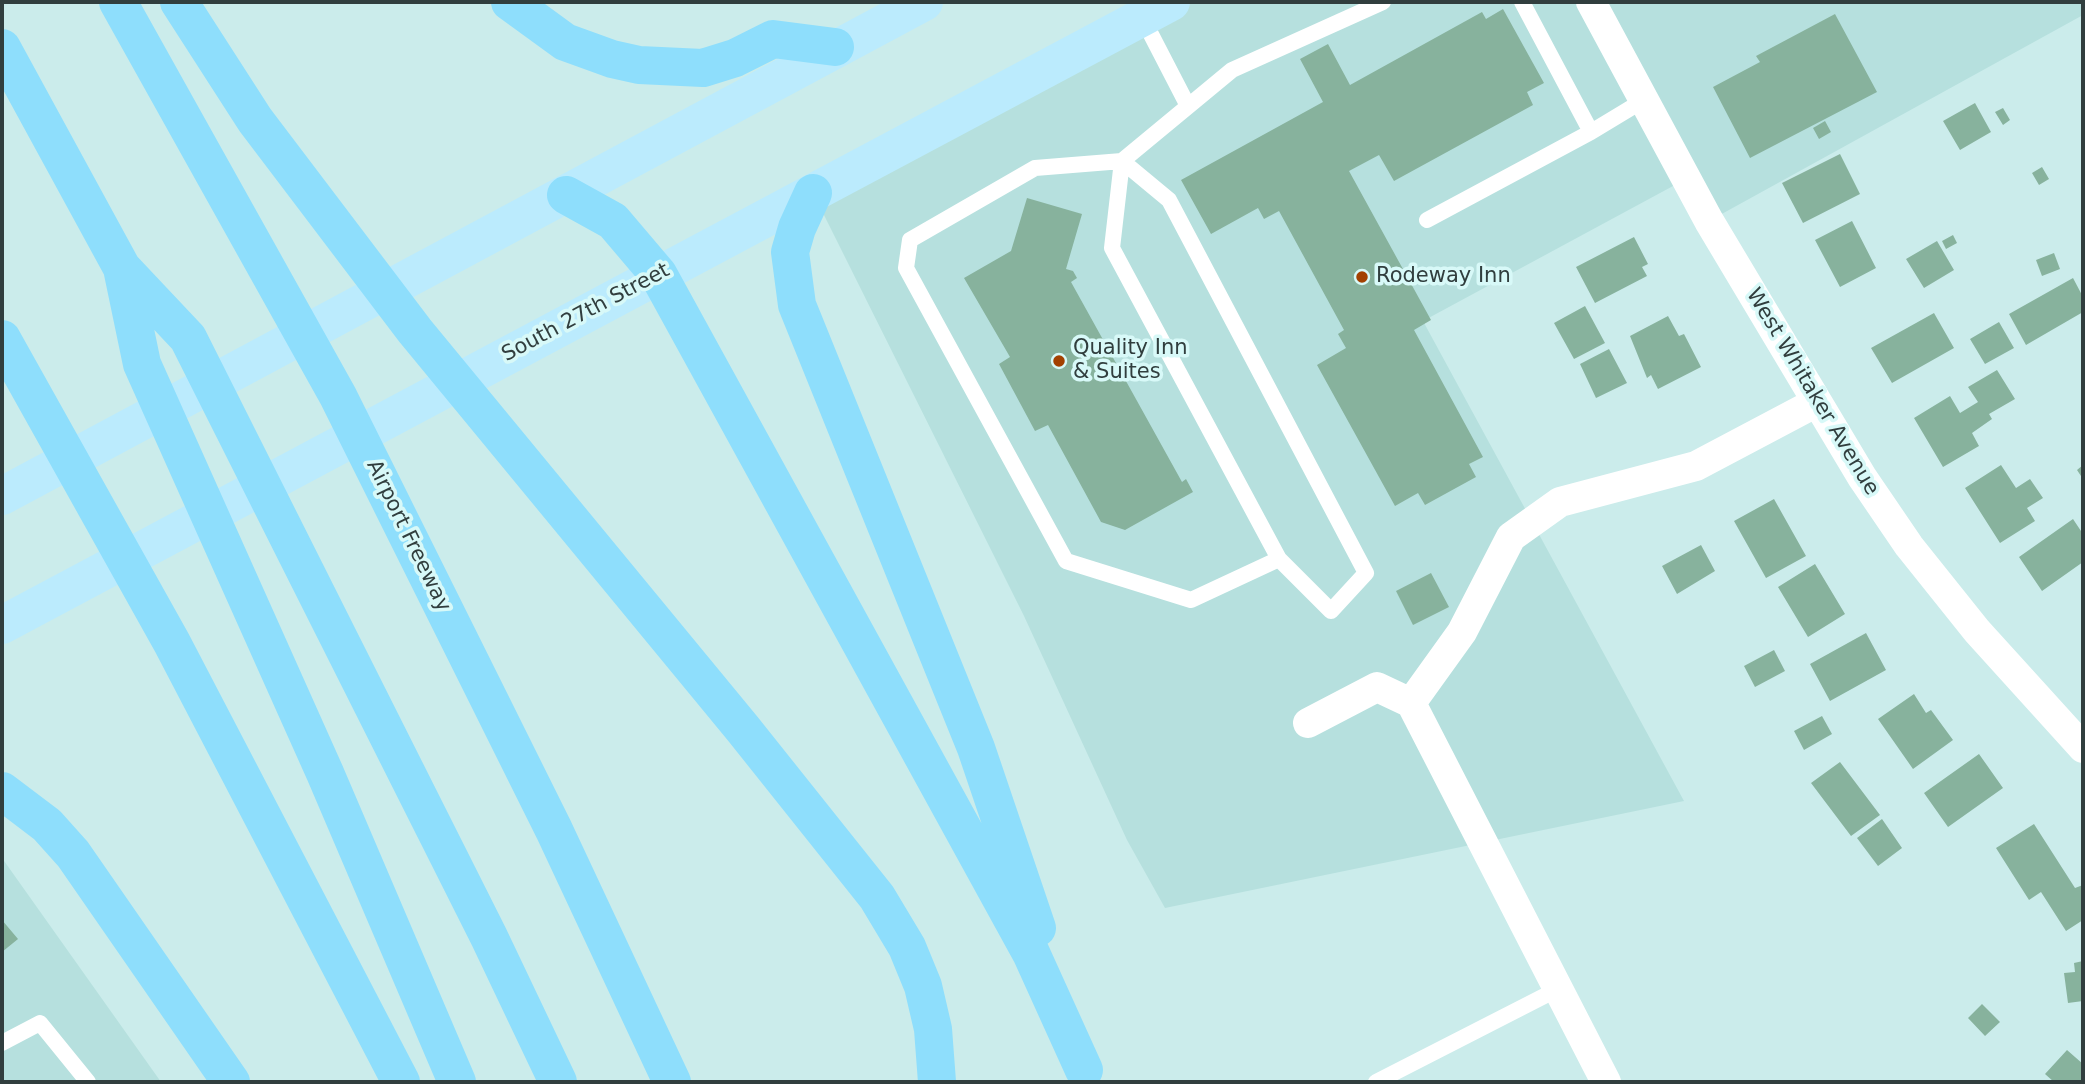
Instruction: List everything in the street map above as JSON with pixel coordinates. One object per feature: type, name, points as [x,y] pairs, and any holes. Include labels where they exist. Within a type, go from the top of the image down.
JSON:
[{"type":"highway","name":"Airport Freeway","points":[[118,2],[338,396],[554,830],[672,1082]]},
{"type":"highway","points":[[179,2],[256,120],[415,331],[743,729],[877,897],[907,947],[923,986],[933,1029],[937,1082]]},
{"type":"highway","points":[[510,2],[565,42],[612,59],[639,65],[703,68],[735,58],[773,39],[835,47]]},
{"type":"highway","points":[[2,48],[122,268],[188,338],[489,937],[558,1082]]},
{"type":"highway","points":[[813,192],[790,252],[797,305],[976,748],[1085,1076]]},
{"type":"highway","points":[[566,195],[613,221],[659,274],[1031,953],[1085,1076]]},
{"type":"highway","points":[[122,268],[142,364],[320,761],[457,1082]]},
{"type":"highway","points":[[2,339],[172,643],[401,1082]]},
{"type":"highway","points":[[2,791],[47,825],[73,854],[231,1082]]},
{"type":"main road","points":[[2,496],[459,253],[835,47],[924,2]]},
{"type":"main road","name":"South 27th Street","points":[[2,625],[813,192],[1149,7]]},
{"type":"street","name":"West Whitaker Avenue","points":[[1591,2],[1709,221],[1862,477],[1909,546],[1977,631],[2083,748]]},
{"type":"street","points":[[1411,703],[1462,632],[1511,537],[1560,502],[1696,466],[1816,402]]},
{"type":"street","points":[[1308,723],[1377,687],[1411,703],[1606,1082]]},
{"type":"lane","points":[[1279,559],[1191,600],[1066,561],[906,268],[910,240],[1035,168],[1122,161],[1232,70],[1383,2]]},
{"type":"lane","points":[[1522,2],[1591,132]]},
{"type":"lane","points":[[1149,7],[1188,106]]},
{"type":"lane","points":[[1427,220],[1591,132],[1644,100]]},
{"type":"lane","points":[[1122,161],[1169,200],[1366,573],[1331,611],[1279,559],[1112,248],[1122,161]]},
{"type":"lane","points":[[1380,1082],[1558,989]]},
{"type":"lane","points":[[2,1043],[40,1023],[88,1082]]},
{"type":"shaded area","points":[[1171,2],[2083,2],[2083,15],[1709,221],[1686,179],[1423,321],[1684,801],[1165,908],[1127,840],[1024,616],[813,193]]},
{"type":"shaded area","points":[[2,858],[161,1082],[2,1082]]},
{"type":"building","name":"Rodeway Inn","points":[[1503,9],[1544,83],[1527,92],[1533,105],[1394,181],[1379,155],[1349,171],[1431,320],[1414,330],[1483,457],[1469,464],[1476,477],[1425,505],[1418,493],[1395,506],[1317,365],[1346,348],[1338,334],[1344,330],[1279,211],[1264,219],[1258,208],[1211,234],[1181,180],[1323,102],[1300,59],[1328,44],[1350,85],[1482,12],[1486,19]]},
{"type":"building","points":[[1835,14],[1877,92],[1750,158],[1713,87],[1760,62],[1756,56]]},
{"type":"building","points":[[1975,103],[1991,132],[1960,150],[1943,121]]},
{"type":"building","points":[[2003,108],[2010,120],[2003,125],[1995,112]]},
{"type":"building","points":[[1825,121],[1831,132],[1819,139],[1813,128]]},
{"type":"building","points":[[1840,154],[1860,194],[1803,223],[1782,183]]},
{"type":"building","points":[[2042,167],[2049,179],[2039,185],[2032,173]]},
{"type":"building","name":"Quality Inn & Suites","points":[[1027,198],[1082,214],[1066,269],[1073,271],[1077,278],[1071,282],[1182,482],[1186,479],[1193,492],[1125,530],[1101,522],[1048,425],[1035,431],[999,364],[1010,357],[964,278],[1011,251]]},
{"type":"building","points":[[1852,221],[1876,268],[1840,287],[1815,240]]},
{"type":"building","points":[[1953,235],[1957,243],[1946,249],[1942,241]]},
{"type":"building","points":[[1634,237],[1648,264],[1642,267],[1647,276],[1595,303],[1576,267]]},
{"type":"building","points":[[1937,241],[1954,270],[1924,288],[1906,259]]},
{"type":"building","points":[[2054,253],[2060,269],[2042,276],[2036,260]]},
{"type":"building","points":[[2073,278],[2083,297],[2083,312],[2026,345],[2009,314]]},
{"type":"building","points":[[1585,306],[1605,343],[1574,359],[1554,323]]},
{"type":"building","points":[[1934,313],[1954,348],[1892,383],[1871,348]]},
{"type":"building","points":[[1668,316],[1679,336],[1684,334],[1701,367],[1658,389],[1651,375],[1647,378],[1630,336]]},
{"type":"building","points":[[1999,322],[2014,348],[1985,364],[1970,339]]},
{"type":"building","points":[[1609,349],[1627,383],[1596,398],[1580,364]]},
{"type":"building","points":[[1997,370],[2015,399],[1989,414],[1992,419],[1972,433],[1979,446],[1943,467],[1914,418],[1950,396],[1960,413],[1978,402],[1968,387]]},
{"type":"building","points":[[2001,465],[2016,488],[2030,479],[2043,498],[2027,508],[2035,521],[2000,543],[1965,488]]},
{"type":"building","points":[[2083,465],[2083,479],[2077,470]]},
{"type":"building","points":[[1774,499],[1806,556],[1766,578],[1734,521]]},
{"type":"building","points":[[2073,519],[2083,534],[2083,562],[2042,591],[2019,557]]},
{"type":"building","points":[[1701,545],[1715,571],[1677,594],[1662,566]]},
{"type":"building","points":[[1815,564],[1845,614],[1808,637],[1778,587]]},
{"type":"building","points":[[1431,573],[1449,607],[1413,625],[1396,591]]},
{"type":"building","points":[[1866,633],[1886,670],[1830,701],[1810,664]]},
{"type":"building","points":[[1774,650],[1785,671],[1755,687],[1744,666]]},
{"type":"building","points":[[1914,694],[1926,713],[1931,710],[1953,740],[1913,769],[1878,719]]},
{"type":"building","points":[[1822,716],[1832,734],[1804,750],[1794,731]]},
{"type":"building","points":[[1979,754],[2003,788],[1948,827],[1924,793]]},
{"type":"building","points":[[1840,762],[1880,815],[1851,836],[1811,783]]},
{"type":"building","points":[[1882,819],[1902,848],[1878,866],[1857,838]]},
{"type":"building","points":[[2034,824],[2075,888],[2083,885],[2083,920],[2066,931],[2041,892],[2029,900],[1996,848]]},
{"type":"building","points":[[2,920],[18,939],[2,952]]},
{"type":"building","points":[[2083,961],[2083,1001],[2068,1003],[2064,973],[2075,972],[2074,963]]},
{"type":"building","points":[[1982,1004],[2000,1022],[1985,1036],[1968,1018]]},
{"type":"building","points":[[2067,1050],[2083,1064],[2083,1082],[2054,1082],[2045,1074]]},
{"type":"place","name":"Rodeway Inn","points":[[1362,277]]},
{"type":"place","name":"Quality Inn & Suites","points":[[1059,361]]}]
